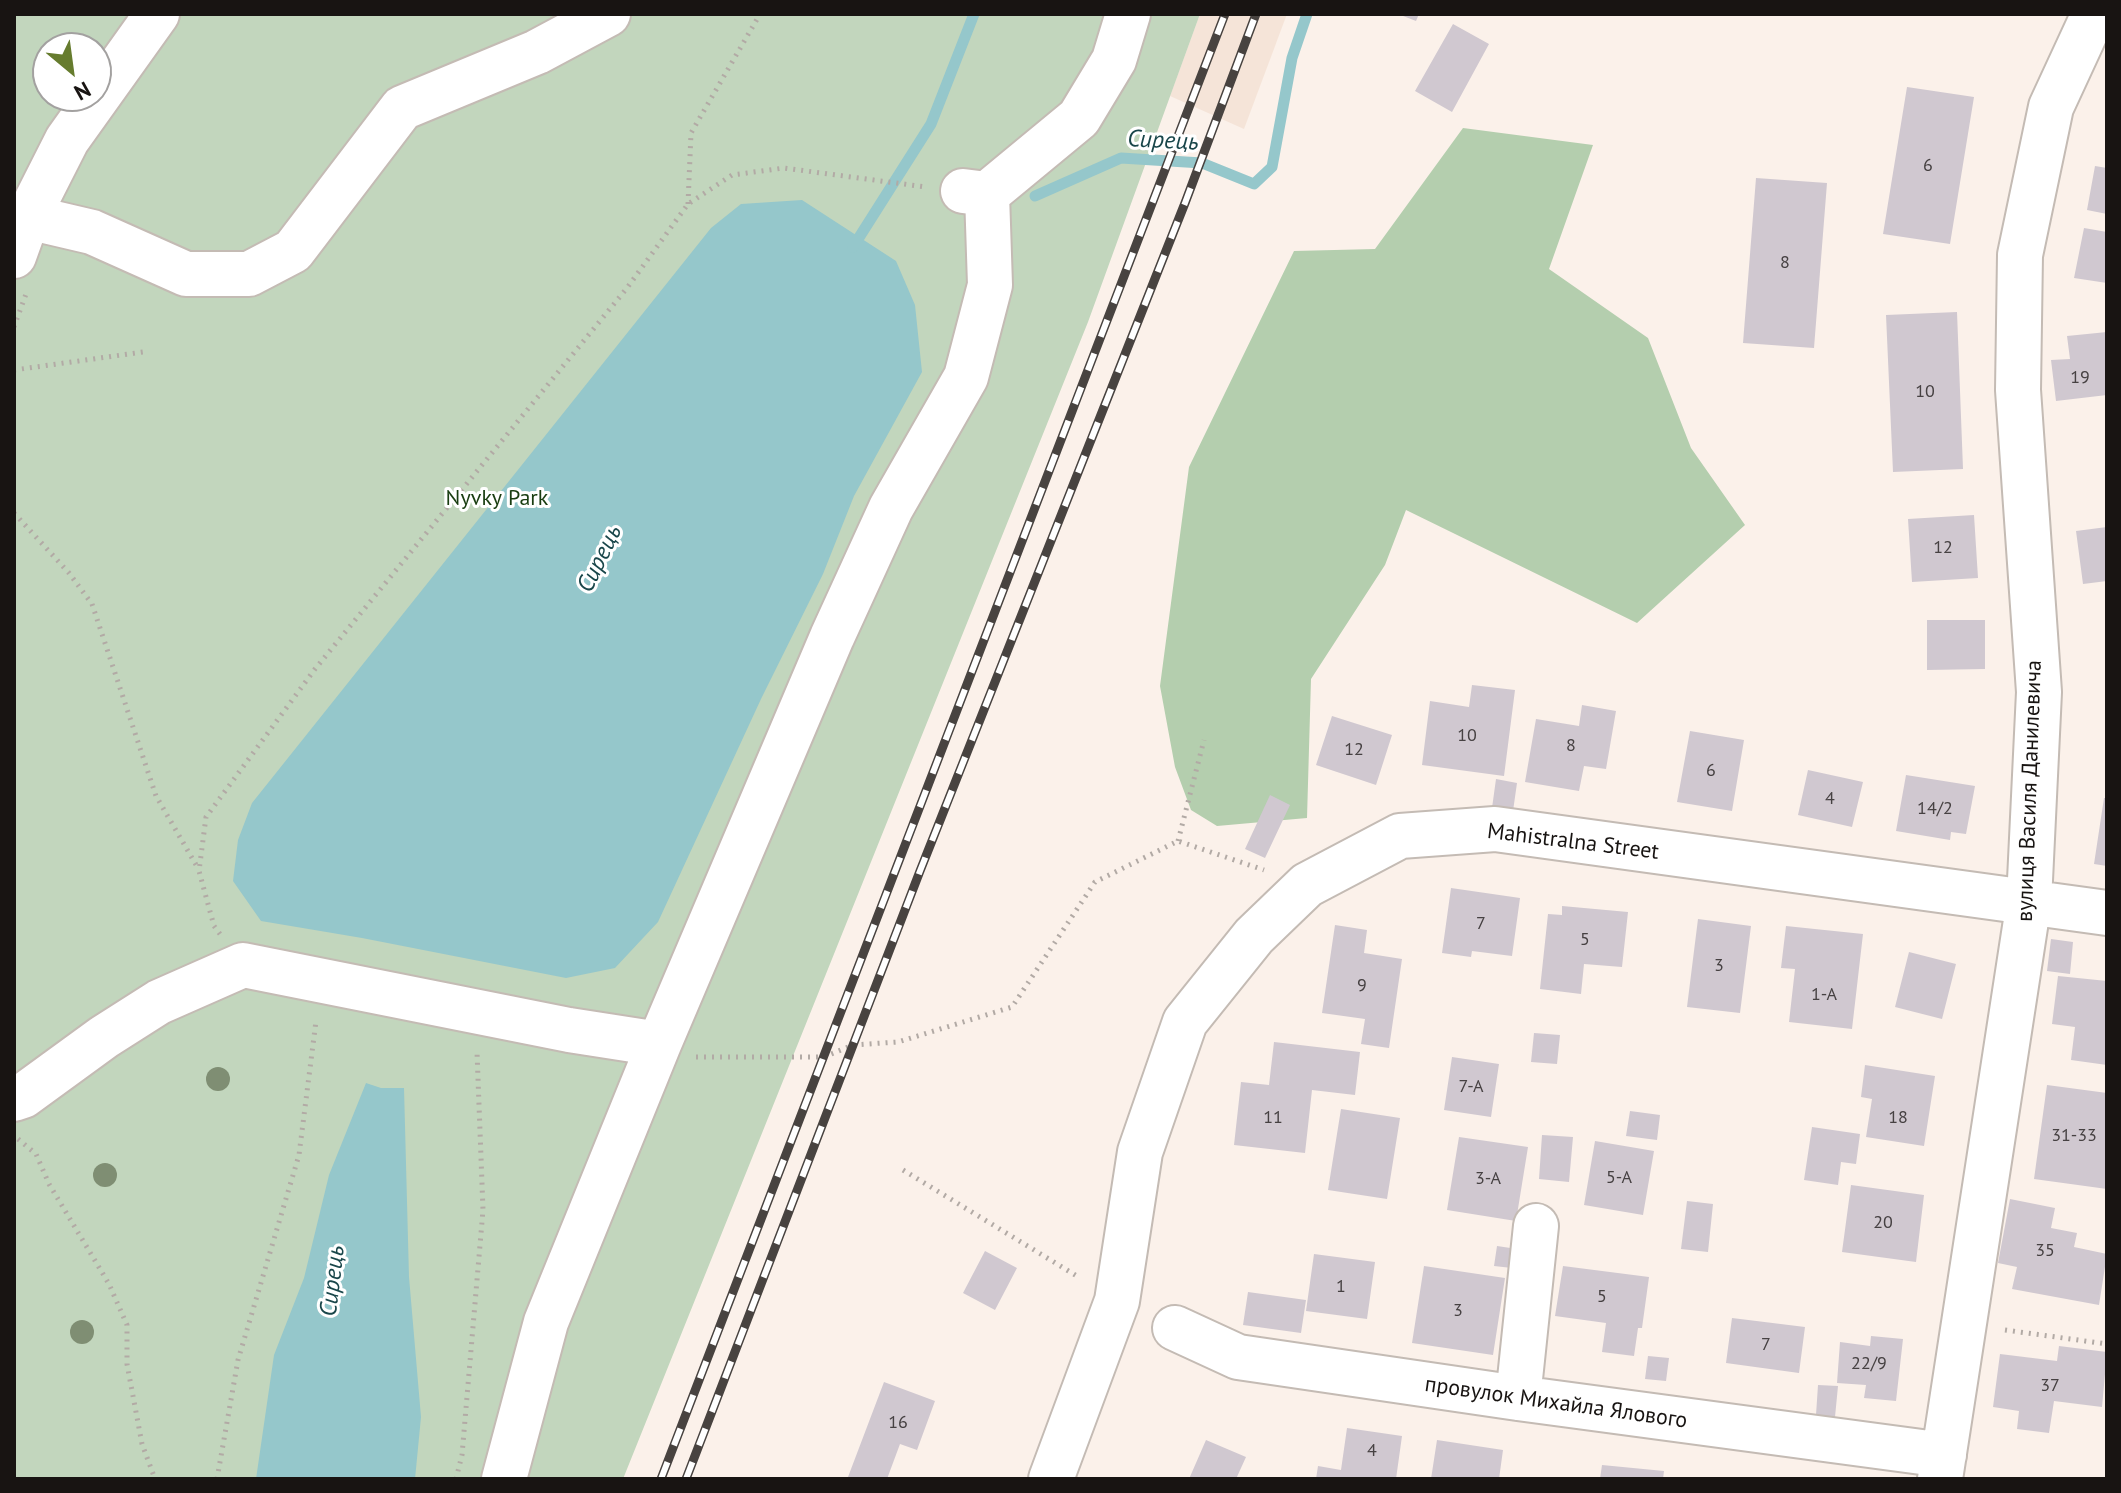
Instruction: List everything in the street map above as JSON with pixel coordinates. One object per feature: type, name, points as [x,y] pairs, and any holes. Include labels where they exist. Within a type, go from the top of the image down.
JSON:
[{"type":"street","points":[[157,14],[67,140],[21,237],[92,232],[186,274],[249,274],[293,251],[402,108],[537,52],[608,14]]},
{"type":"street","points":[[504,1479],[546,1322],[659,1044],[832,637],[891,508],[966,377],[990,285],[975,193],[1079,118],[1114,60],[1128,14]]},
{"type":"street","name":"вулиця Василя Данилевича","points":[[1942,1467],[2029,901],[2039,692],[2018,390],[2020,255],[2051,107],[2094,14]]},
{"type":"street","name":"Mahistralna Street","points":[[1051,1479],[1160,1321],[1140,1152],[1185,1022],[1254,936],[1307,885],[1400,836],[1495,829],[2107,913]]},
{"type":"street","points":[[14,1099],[23,1096],[104,1037],[159,1002],[243,965],[659,1044]]},
{"type":"street","points":[[1518,1398],[1536,1226]]},
{"type":"street","name":"провулок Михайла Ялового","points":[[1160,1321],[1238,1357],[1518,1398],[1942,1467]]},
{"type":"path","points":[[688,204],[691,133],[760,14]]},
{"type":"path","points":[[199,871],[206,817],[315,669],[627,288],[688,204],[732,175],[784,168],[975,193]]},
{"type":"path","points":[[14,370],[143,352]]},
{"type":"path","points":[[14,513],[69,573],[92,604],[156,796],[199,871],[214,926],[243,965]]},
{"type":"path","points":[[1178,841],[1204,740]]},
{"type":"path","points":[[659,1044],[680,1057],[824,1057],[853,1045],[898,1042],[1012,1007],[1095,882],[1178,841],[1307,885]]},
{"type":"path","points":[[217,1479],[238,1360],[299,1155],[321,980]]},
{"type":"path","points":[[456,1479],[462,1455],[483,1210],[476,1011]]},
{"type":"path","points":[[14,1135],[36,1154],[49,1184],[109,1284],[127,1325],[129,1377],[142,1444],[155,1479]]},
{"type":"path","points":[[903,1170],[1160,1321]]},
{"type":"path","points":[[1964,1324],[2107,1344]]},
{"type":"shaded area","points":[[1200,14],[1287,14],[1244,129],[1170,96]]},
{"type":"green space","name":"Nyvky Park","points":[[14,14],[1200,14],[1088,322],[623,1479],[14,1479]]},
{"type":"green space","points":[[1463,128],[1593,145],[1549,269],[1648,338],[1691,448],[1745,525],[1637,623],[1406,510],[1385,565],[1311,679],[1307,818],[1217,826],[1191,810],[1175,767],[1160,686],[1189,467],[1294,251],[1375,249]]},
{"type":"water","points":[[802,200],[896,261],[915,305],[922,372],[854,496],[823,574],[761,699],[658,922],[615,968],[566,978],[261,921],[233,881],[238,840],[252,803],[711,228],[741,204]]},
{"type":"water","points":[[366,1083],[381,1088],[404,1088],[409,1277],[421,1417],[415,1479],[256,1479],[274,1355],[304,1278],[329,1175]]},
{"type":"building","points":[[1398,14],[1419,14],[1416,21]]},
{"type":"building","points":[[1453,24],[1489,44],[1452,112],[1415,91]]},
{"type":"building","points":[[1907,87],[1974,97],[1950,244],[1883,234]]},
{"type":"building","points":[[2095,166],[2107,168],[2107,214],[2087,210]]},
{"type":"building","points":[[1756,178],[1827,183],[1814,348],[1743,343]]},
{"type":"building","points":[[2084,228],[2107,232],[2107,283],[2074,278]]},
{"type":"building","points":[[1957,312],[1963,469],[1893,472],[1886,315]]},
{"type":"building","points":[[2107,332],[2107,395],[2056,401],[2051,360],[2070,359],[2067,336]]},
{"type":"building","points":[[1974,515],[1978,578],[1912,582],[1908,519]]},
{"type":"building","points":[[2107,527],[2107,581],[2083,584],[2076,531]]},
{"type":"building","points":[[1927,620],[1985,620],[1985,669],[1927,670]]},
{"type":"building","points":[[1472,685],[1515,690],[1504,776],[1422,765],[1430,701],[1469,707]]},
{"type":"building","points":[[1582,705],[1616,711],[1606,769],[1584,766],[1579,791],[1525,782],[1536,719],[1579,726]]},
{"type":"building","points":[[1332,716],[1392,735],[1376,785],[1316,765]]},
{"type":"building","points":[[1690,731],[1744,740],[1732,811],[1677,802]]},
{"type":"building","points":[[1808,770],[1863,782],[1852,827],[1798,815]]},
{"type":"building","points":[[1906,775],[1975,786],[1966,834],[1951,832],[1950,840],[1896,831]]},
{"type":"building","points":[[1496,779],[1517,783],[1513,811],[1492,808]]},
{"type":"building","points":[[1270,795],[1290,805],[1265,858],[1245,849]]},
{"type":"building","points":[[2104,798],[2107,798],[2107,866],[2094,864]]},
{"type":"building","points":[[1451,888],[1520,898],[1512,956],[1472,951],[1471,957],[1442,953]]},
{"type":"building","points":[[1562,906],[1628,912],[1622,967],[1584,964],[1581,994],[1540,989],[1548,914],[1562,915]]},
{"type":"building","points":[[1698,919],[1751,926],[1740,1013],[1687,1007]]},
{"type":"building","points":[[1335,925],[1367,930],[1364,953],[1402,959],[1389,1048],[1361,1044],[1365,1019],[1322,1013]]},
{"type":"building","points":[[1786,926],[1863,934],[1852,1029],[1789,1022],[1795,969],[1781,968]]},
{"type":"building","points":[[2051,939],[2073,942],[2070,974],[2047,971]]},
{"type":"building","points":[[1909,952],[1956,964],[1942,1019],[1895,1007]]},
{"type":"building","points":[[2058,976],[2107,981],[2107,1065],[2071,1060],[2075,1027],[2052,1024]]},
{"type":"building","points":[[1534,1033],[1560,1035],[1557,1064],[1531,1062]]},
{"type":"building","points":[[1274,1042],[1360,1052],[1355,1095],[1312,1090],[1305,1153],[1234,1145],[1241,1082],[1269,1085]]},
{"type":"building","points":[[1452,1057],[1499,1064],[1491,1117],[1444,1110]]},
{"type":"building","points":[[1865,1065],[1935,1076],[1924,1146],[1866,1137],[1872,1099],[1861,1097]]},
{"type":"building","points":[[2047,1085],[2107,1093],[2107,1189],[2034,1179]]},
{"type":"building","points":[[1341,1109],[1400,1118],[1387,1199],[1328,1190]]},
{"type":"building","points":[[1630,1111],[1660,1115],[1657,1140],[1626,1136]]},
{"type":"building","points":[[1812,1127],[1860,1134],[1856,1164],[1841,1162],[1838,1185],[1804,1180]]},
{"type":"building","points":[[1542,1135],[1573,1137],[1569,1182],[1539,1179]]},
{"type":"building","points":[[1459,1137],[1528,1147],[1516,1221],[1447,1210]]},
{"type":"building","points":[[1595,1141],[1654,1151],[1643,1215],[1584,1205]]},
{"type":"building","points":[[1851,1185],[1924,1195],[1916,1262],[1842,1252]]},
{"type":"building","points":[[2010,1199],[2055,1208],[2051,1228],[2077,1233],[2074,1247],[2107,1254],[2099,1305],[2012,1289],[2017,1267],[1998,1263]]},
{"type":"building","points":[[1687,1201],[1713,1204],[1708,1252],[1681,1249]]},
{"type":"building","points":[[1497,1246],[1524,1250],[1521,1269],[1494,1266]]},
{"type":"building","points":[[985,1251],[1017,1268],[995,1310],[963,1293]]},
{"type":"building","points":[[1314,1254],[1375,1262],[1367,1319],[1306,1311]]},
{"type":"building","points":[[1424,1266],[1505,1278],[1493,1355],[1412,1343]]},
{"type":"building","points":[[1563,1266],[1649,1277],[1642,1328],[1638,1328],[1634,1356],[1602,1352],[1606,1323],[1555,1316]]},
{"type":"building","points":[[1248,1292],[1306,1300],[1301,1333],[1243,1325]]},
{"type":"building","points":[[1732,1318],[1805,1327],[1799,1373],[1726,1363]]},
{"type":"building","points":[[1871,1336],[1903,1339],[1896,1401],[1864,1398],[1866,1385],[1837,1383],[1840,1342],[1870,1346]]},
{"type":"building","points":[[2059,1346],[2107,1352],[2102,1407],[2054,1401],[2049,1433],[2017,1429],[2019,1411],[1993,1407],[2000,1354],[2057,1361]]},
{"type":"building","points":[[1648,1356],[1669,1358],[1666,1381],[1645,1379]]},
{"type":"building","points":[[884,1382],[935,1401],[917,1450],[900,1444],[887,1479],[852,1479],[848,1477]]},
{"type":"building","points":[[1818,1385],[1838,1386],[1835,1417],[1816,1415]]},
{"type":"building","points":[[1347,1428],[1402,1436],[1396,1479],[1316,1479],[1318,1466],[1341,1470]]},
{"type":"building","points":[[1206,1440],[1246,1457],[1236,1479],[1189,1479]]},
{"type":"building","points":[[1437,1440],[1503,1450],[1499,1479],[1431,1479]]},
{"type":"building","points":[[1602,1465],[1664,1471],[1663,1479],[1600,1479]]},
{"type":"waterway","points":[[853,247],[931,124],[974,14]]},
{"type":"waterway","name":"Сирець","points":[[1035,196],[1121,158],[1202,163],[1254,184],[1272,167],[1292,58],[1307,14]]},
{"type":"railway","points":[[661,1479],[1225,14]]},
{"type":"railway","points":[[686,1479],[1256,14]]}]
